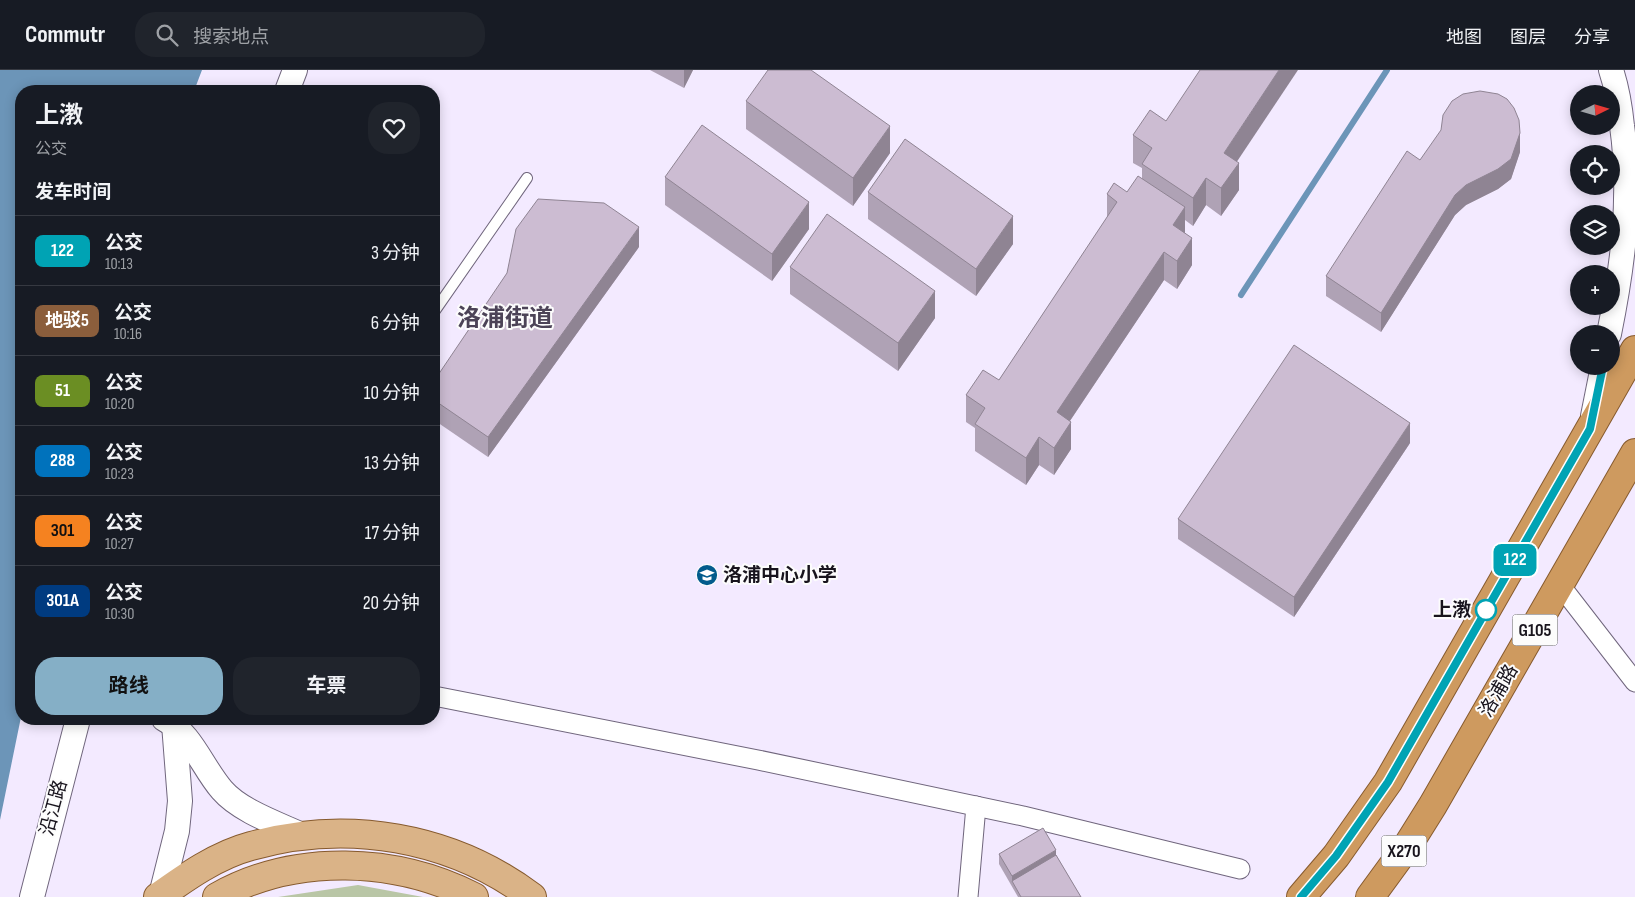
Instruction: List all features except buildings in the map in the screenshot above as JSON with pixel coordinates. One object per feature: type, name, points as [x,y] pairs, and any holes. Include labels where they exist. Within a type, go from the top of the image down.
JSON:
[{"type":"highway","name":"G105","points":[[1302,897],[1336,856],[1388,782],[1635,350]]},
{"type":"highway","name":"洛浦路","points":[[1370,897],[1408,845],[1433,805],[1635,453]]},
{"type":"main road","name":"X270","points":[[1376,897],[1433,805]]},
{"type":"main road","points":[[160,896],[189,876],[250,846],[302,835],[338,833],[402,839],[445,850],[486,868],[532,897]]},
{"type":"main road","points":[[217,897],[241,886],[278,874],[315,867],[334,866],[410,873],[442,883],[474,897]]},
{"type":"street","points":[[289,85],[295,70]]},
{"type":"street","points":[[1611,70],[1617,87],[1628,190],[1620,282],[1611,325]]},
{"type":"street","points":[[1590,429],[1601,375]]},
{"type":"street","points":[[1560,585],[1635,682]]},
{"type":"street","points":[[440,697],[758,760],[1023,816],[1240,869]]},
{"type":"street","name":"沿江路","points":[[32,897],[76,725]]},
{"type":"street","points":[[160,896],[177,831],[180,801],[174,725]]},
{"type":"street","points":[[177,725],[221,789],[230,798],[253,812],[302,835]]},
{"type":"street","points":[[968,897],[976,806]]},
{"type":"lane","points":[[440,303],[527,178]]},
{"type":"green space","points":[[358,885],[423,897],[278,897]]},
{"type":"water","points":[[0,70],[202,70],[196,85],[15,85],[15,725],[19,725],[0,820]]},
{"type":"waterway","points":[[1241,295],[1387,70]]},
{"type":"bus line","name":"122","points":[[1301,897],[1336,856],[1363,820],[1411,744],[1590,429],[1601,375]]},
{"type":"place","name":"洛浦中心小学","points":[[707,575]]},
{"type":"place","name":"上漖","points":[[1486,610]]},
{"type":"district","name":"洛浦街道","points":[[505,318]]}]
